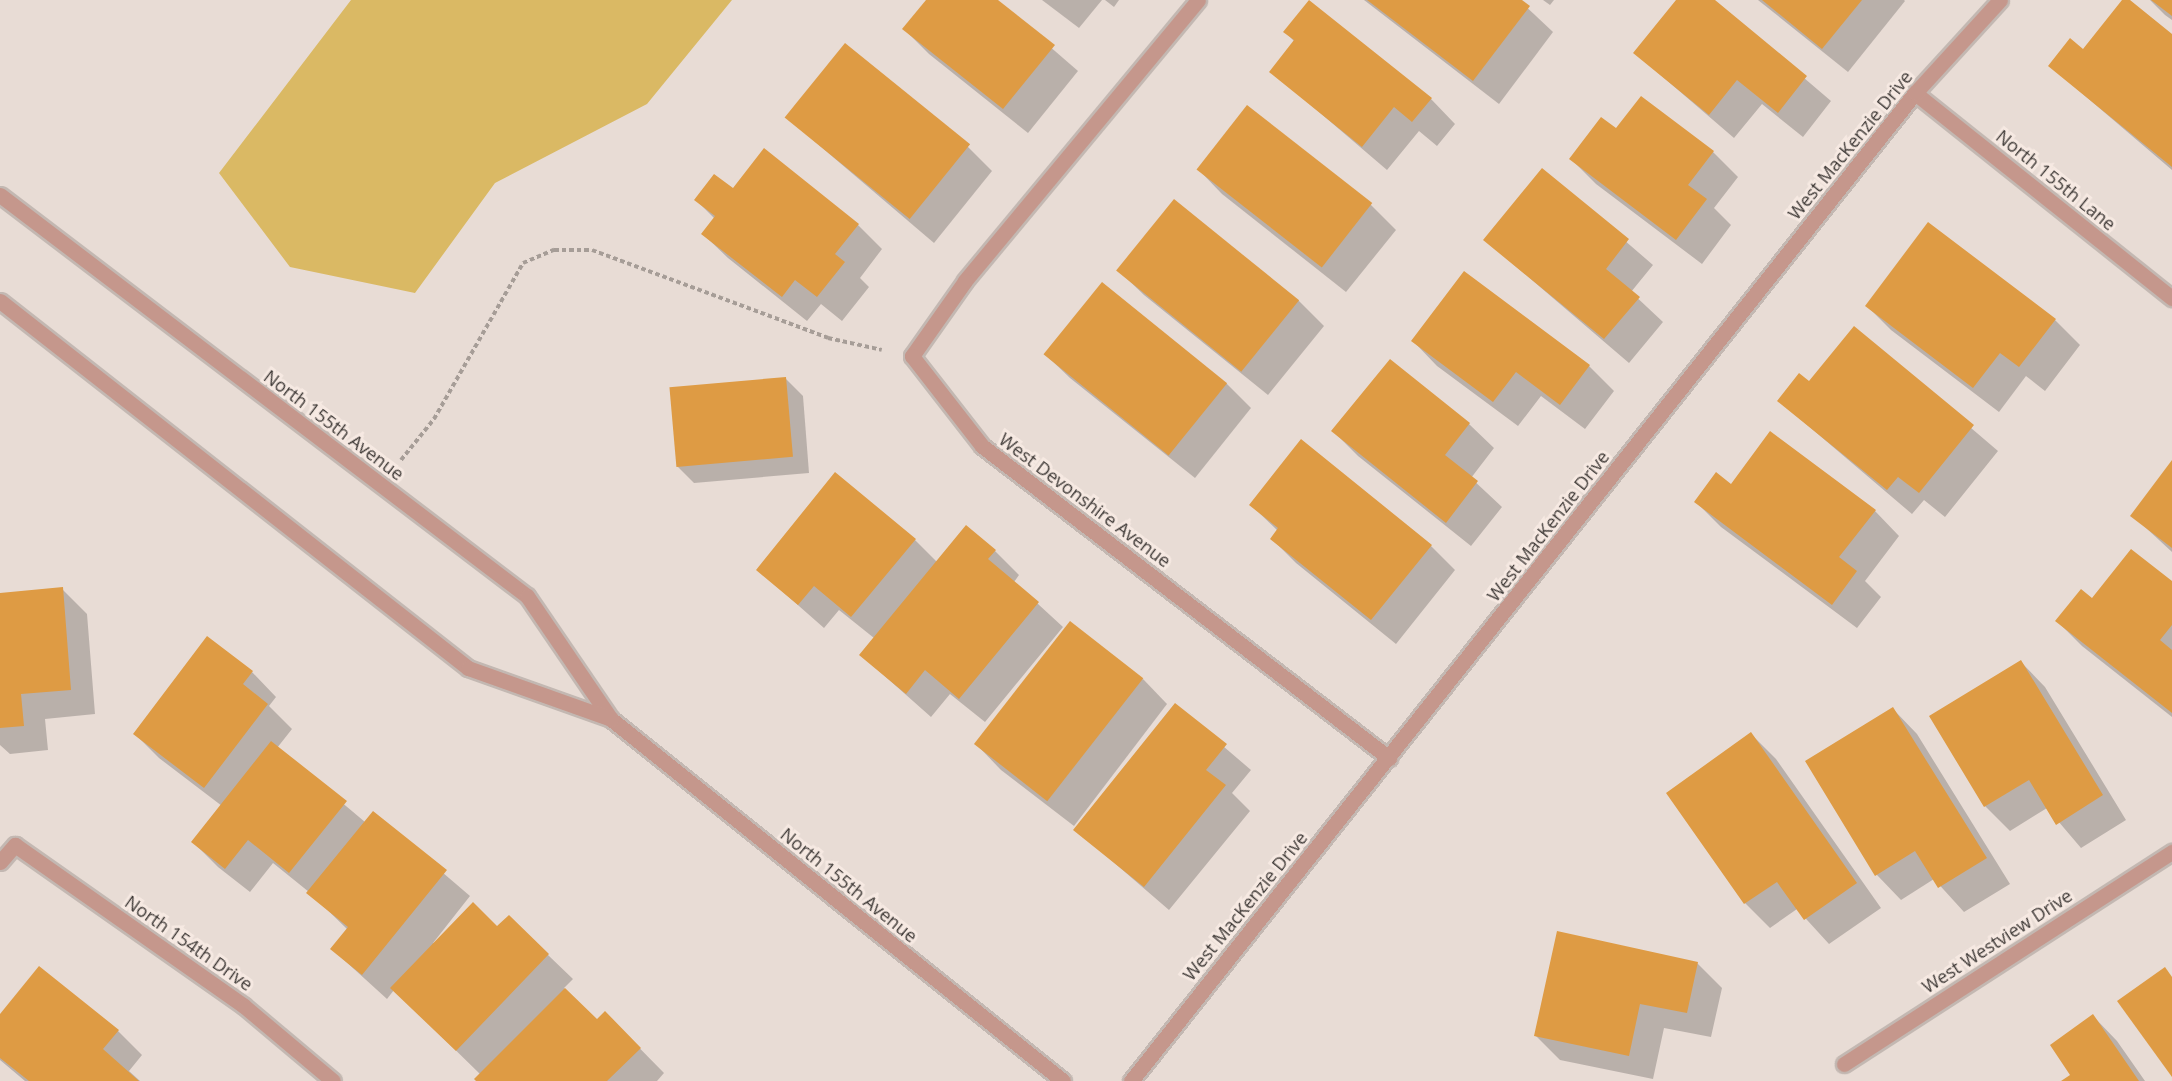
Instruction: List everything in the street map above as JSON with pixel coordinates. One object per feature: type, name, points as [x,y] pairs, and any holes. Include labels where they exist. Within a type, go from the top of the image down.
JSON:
[{"type":"street","points":[[912,356],[965,281],[1198,0]]},
{"type":"street","name":"West MacKenzie Drive","points":[[1131,1081],[1915,93],[2000,0]]},
{"type":"street","name":"North 155th Lane","points":[[1915,93],[2172,298]]},
{"type":"street","name":"North 155th Avenue","points":[[0,195],[527,596],[611,719],[1063,1081]]},
{"type":"street","name":"North 155th Avenue","points":[[0,301],[468,668],[611,719]]},
{"type":"street","name":"West Devonshire Avenue","points":[[912,356],[982,447],[1389,758]]},
{"type":"street","name":"North 154th Drive","points":[[0,862],[15,845],[244,1006],[333,1081]]},
{"type":"street","name":"West Westview Drive","points":[[1844,1064],[2172,852]]},
{"type":"path","points":[[380,484],[434,420],[523,263],[554,250],[592,250],[828,338],[912,356]]},
{"type":"shaded area","points":[[351,0],[732,0],[647,104],[495,183],[415,293],[290,267],[219,173]]},
{"type":"building","points":[[926,0],[998,0],[1055,45],[1003,109],[902,29]]},
{"type":"building","points":[[1309,0],[1432,98],[1412,122],[1394,107],[1362,147],[1269,72],[1294,40],[1283,32]]},
{"type":"building","points":[[1367,0],[1522,0],[1530,6],[1473,81]]},
{"type":"building","points":[[1676,0],[1715,0],[1807,76],[1778,113],[1737,80],[1709,115],[1633,53]]},
{"type":"building","points":[[1762,0],[1862,0],[1822,49]]},
{"type":"building","points":[[2122,0],[2130,0],[2172,34],[2172,167],[2048,66],[2070,38],[2083,49]]},
{"type":"building","points":[[2151,0],[2172,0],[2172,16]]},
{"type":"building","points":[[845,43],[970,144],[910,219],[785,118]]},
{"type":"building","points":[[1641,96],[1714,151],[1688,185],[1707,199],[1676,240],[1569,159],[1601,117],[1616,128]]},
{"type":"building","points":[[1247,105],[1372,203],[1322,268],[1197,170]]},
{"type":"building","points":[[764,148],[859,224],[835,254],[845,262],[817,297],[795,280],[782,297],[701,234],[715,216],[694,200],[714,174],[733,188]]},
{"type":"building","points":[[1542,168],[1629,239],[1606,269],[1640,297],[1604,339],[1483,240]]},
{"type":"building","points":[[1174,199],[1299,300],[1241,372],[1116,270]]},
{"type":"building","points":[[1928,222],[2056,319],[2019,367],[2000,353],[1973,388],[1865,306]]},
{"type":"building","points":[[1464,271],[1590,365],[1560,405],[1516,372],[1493,402],[1411,341]]},
{"type":"building","points":[[1102,282],[1227,383],[1169,456],[1043,354]]},
{"type":"building","points":[[1854,326],[1974,425],[1919,493],[1898,477],[1887,490],[1777,401],[1799,373],[1809,381]]},
{"type":"building","points":[[1390,359],[1470,423],[1445,455],[1478,481],[1446,523],[1331,431]]},
{"type":"building","points":[[786,377],[793,457],[676,467],[669,387]]},
{"type":"building","points":[[1770,431],[1876,510],[1839,557],[1857,571],[1832,605],[1694,502],[1716,472],[1731,484]]},
{"type":"building","points":[[1301,439],[1432,545],[1371,620],[1270,539],[1278,528],[1249,505]]},
{"type":"building","points":[[2172,460],[2172,548],[2130,516]]},
{"type":"building","points":[[835,472],[916,539],[851,617],[814,586],[798,605],[756,570]]},
{"type":"building","points":[[966,525],[996,550],[988,559],[1039,602],[959,699],[925,670],[906,694],[859,655]]},
{"type":"building","points":[[2131,549],[2172,581],[2172,625],[2160,640],[2172,650],[2172,713],[2055,621],[2081,589],[2092,598]]},
{"type":"building","points":[[63,587],[71,690],[21,694],[24,726],[0,728],[0,593]]},
{"type":"building","points":[[1070,621],[1143,678],[1047,801],[974,744]]},
{"type":"building","points":[[207,636],[253,671],[243,684],[268,704],[204,788],[133,734]]},
{"type":"building","points":[[2021,660],[2103,795],[2056,825],[2029,780],[1984,807],[1929,716]]},
{"type":"building","points":[[1175,703],[1227,744],[1206,770],[1226,785],[1144,887],[1073,830]]},
{"type":"building","points":[[1893,707],[1987,858],[1938,888],[1915,851],[1875,876],[1805,761]]},
{"type":"building","points":[[1751,732],[1857,883],[1804,920],[1777,882],[1744,904],[1666,793]]},
{"type":"building","points":[[271,741],[347,801],[289,873],[248,840],[225,869],[191,842]]},
{"type":"building","points":[[373,811],[447,870],[362,975],[330,949],[348,927],[306,893]]},
{"type":"building","points":[[473,902],[497,926],[509,915],[549,954],[456,1051],[390,988]]},
{"type":"building","points":[[1557,931],[1698,962],[1687,1013],[1640,1004],[1629,1056],[1534,1036]]},
{"type":"building","points":[[39,966],[119,1030],[103,1049],[139,1081],[29,1081],[0,1058],[0,1014]]},
{"type":"building","points":[[2165,967],[2172,977],[2172,1077],[2117,1001]]},
{"type":"building","points":[[565,988],[597,1019],[605,1011],[641,1048],[607,1081],[476,1081],[474,1079]]},
{"type":"building","points":[[2093,1014],[2139,1081],[2061,1081],[2070,1075],[2050,1045]]}]
